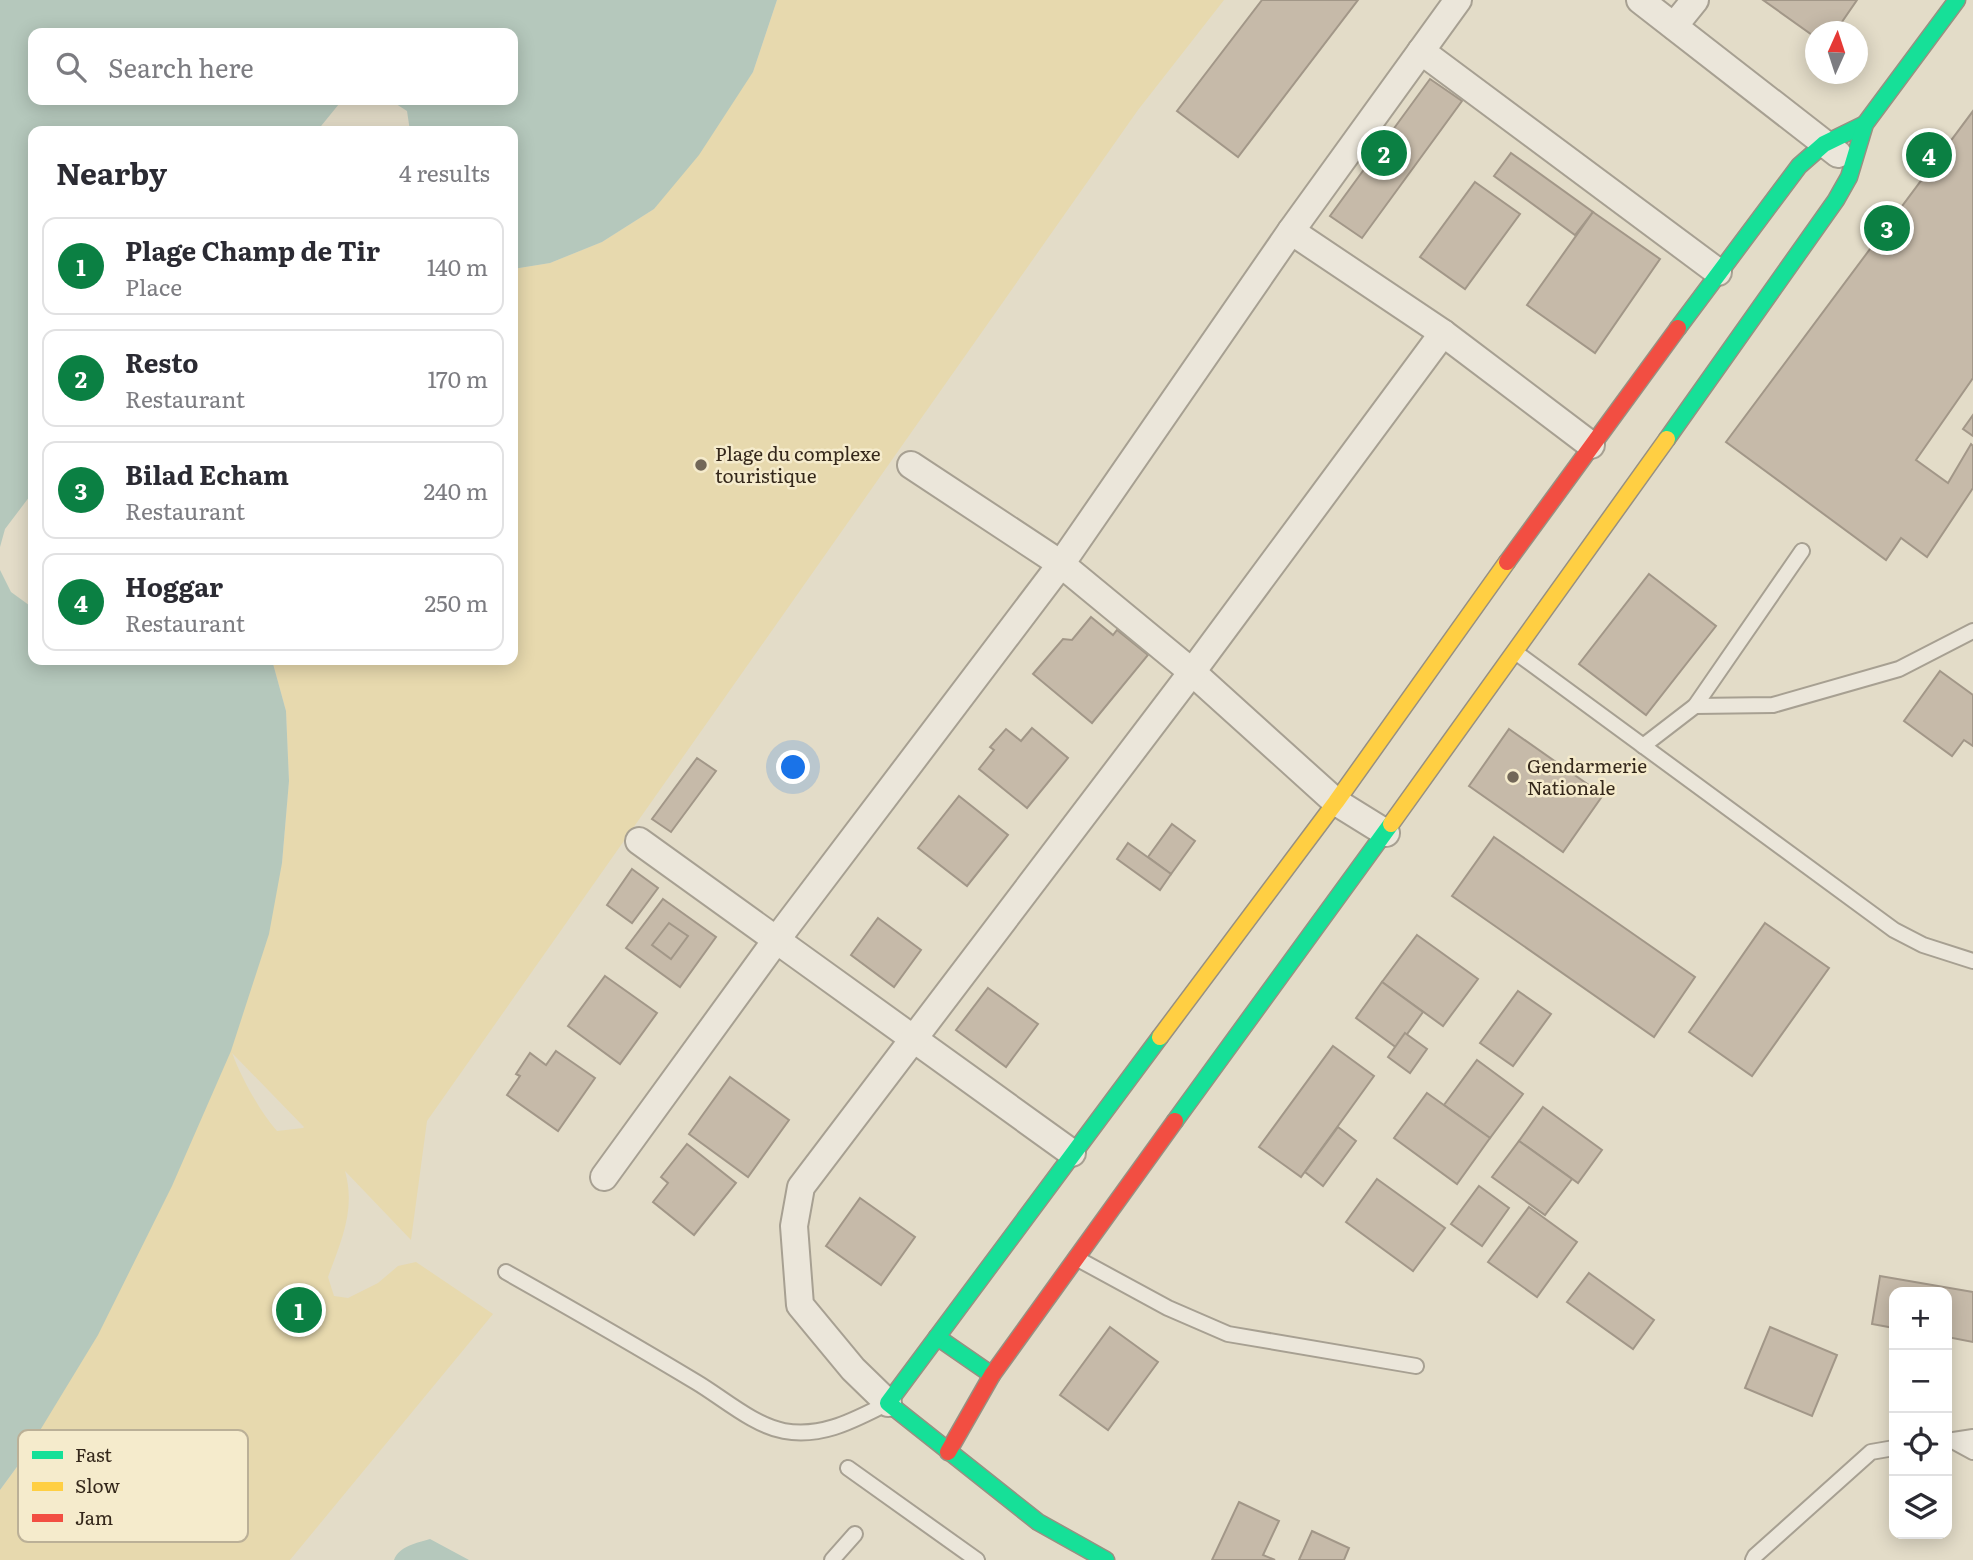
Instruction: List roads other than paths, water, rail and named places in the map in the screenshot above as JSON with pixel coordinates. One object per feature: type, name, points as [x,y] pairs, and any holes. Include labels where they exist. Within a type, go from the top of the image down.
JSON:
[{"type":"street","points":[[604,1177],[777,939],[1061,565],[1291,231],[1458,0]]},
{"type":"street","points":[[1640,0],[1853,165]]},
{"type":"street","points":[[1674,26],[1695,0]]},
{"type":"street","points":[[948,1452],[992,1375],[1075,1257],[1386,833],[1836,200],[1853,165],[1865,124],[1957,0]]},
{"type":"street","points":[[1422,51],[1718,272]]},
{"type":"street","points":[[888,1403],[1072,1153],[1454,647],[1591,445],[1803,160],[1840,133],[1865,124]]},
{"type":"street","points":[[1291,231],[1443,333],[1591,445]]},
{"type":"street","points":[[1106,1560],[1038,1522],[888,1403],[853,1369],[800,1305],[794,1226],[801,1187],[1192,672],[1443,333]]},
{"type":"street","points":[[911,465],[1061,565],[1192,672],[1336,802],[1386,833]]},
{"type":"street","points":[[1478,666],[1496,680]]},
{"type":"street","points":[[639,841],[1072,1153]]},
{"type":"street","points":[[937,1337],[992,1375]]},
{"type":"lane","points":[[1643,746],[1695,706],[1802,551]]},
{"type":"lane","points":[[1695,706],[1773,705],[1899,670],[1973,631]]},
{"type":"lane","points":[[1516,652],[1894,930],[1923,945],[1973,961]]},
{"type":"lane","points":[[1075,1257],[1168,1308],[1228,1334],[1416,1366]]},
{"type":"lane","points":[[506,1272],[620,1336],[728,1401],[755,1421],[785,1431],[835,1429],[888,1403]]},
{"type":"lane","points":[[1952,1440],[1973,1437]]},
{"type":"lane","points":[[1952,1442],[1973,1452]]},
{"type":"lane","points":[[1753,1560],[1871,1452],[1889,1449]]},
{"type":"lane","points":[[848,1468],[977,1560]]},
{"type":"lane","points":[[832,1560],[855,1534]]},
{"type":"place","name":"Resto","points":[[1384,153]]},
{"type":"place","name":"Hoggar","points":[[1929,155]]},
{"type":"place","name":"Bilad Echam","points":[[1887,228]]},
{"type":"place","name":"Plage du complexe touristique","points":[[701,465]]},
{"type":"place","name":"Gendarmerie Nationale","points":[[1513,777]]},
{"type":"place","name":"Plage Champ de Tir","points":[[299,1310]]}]
